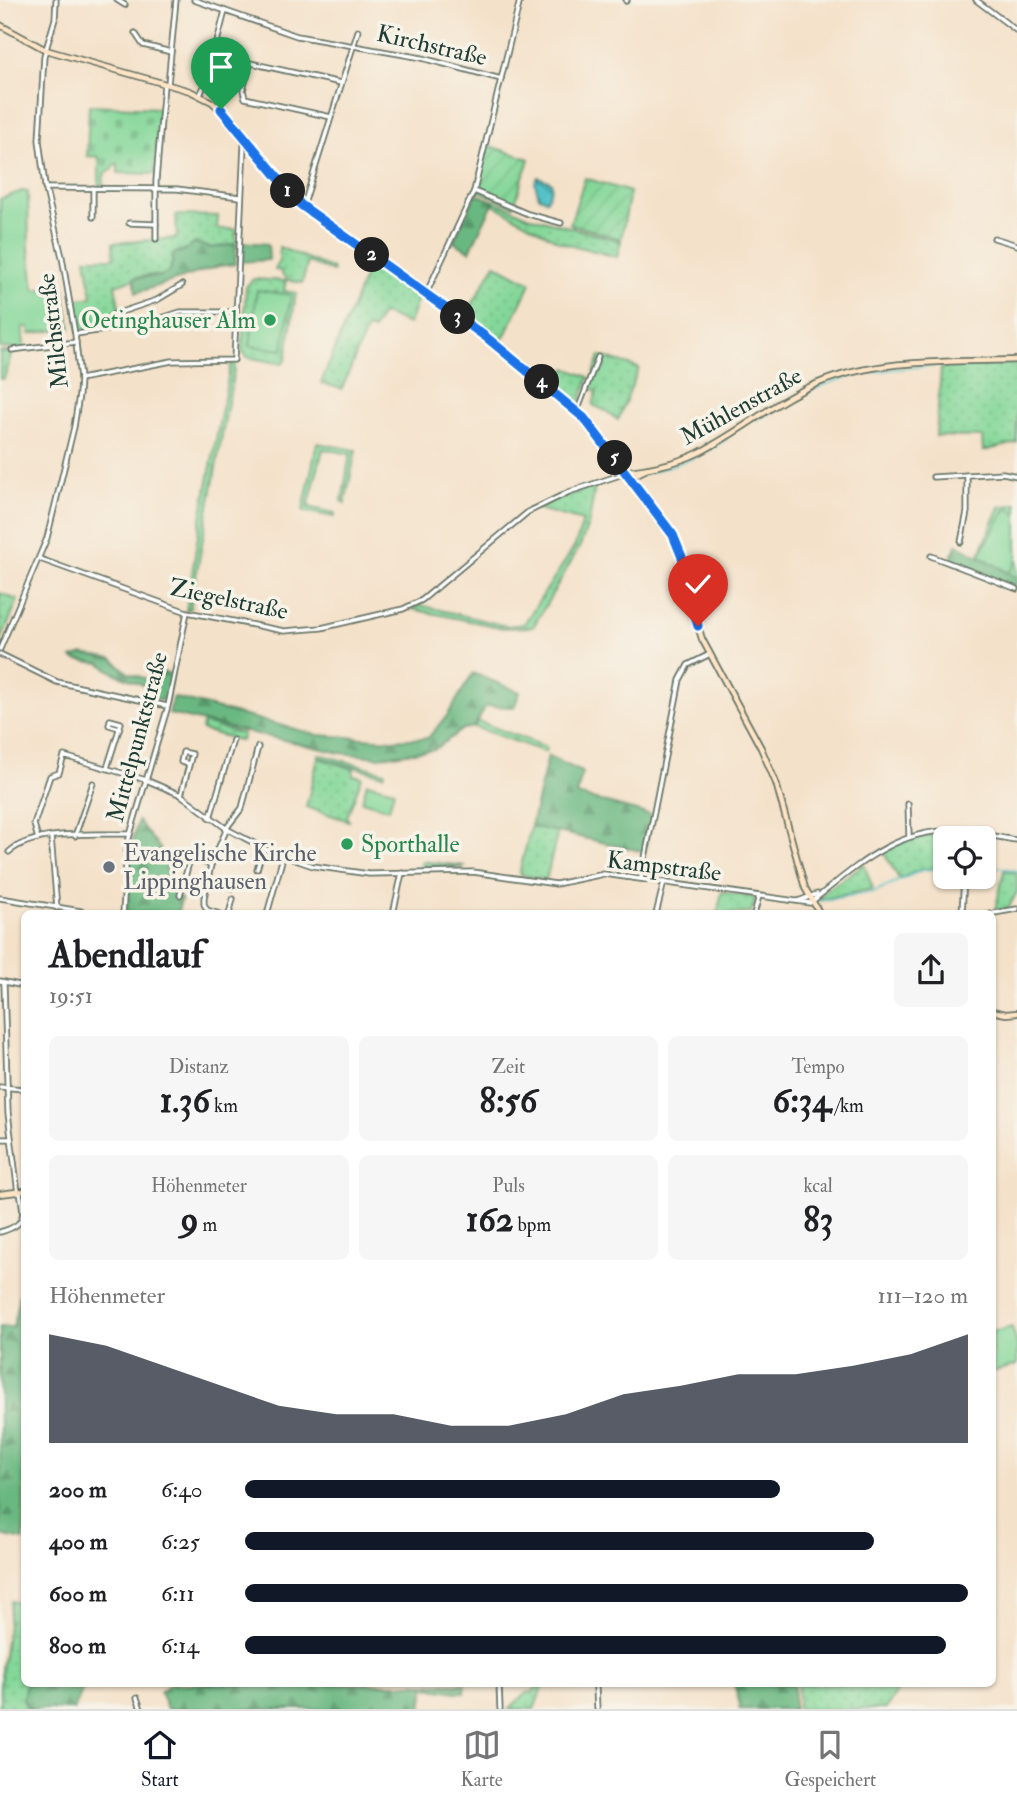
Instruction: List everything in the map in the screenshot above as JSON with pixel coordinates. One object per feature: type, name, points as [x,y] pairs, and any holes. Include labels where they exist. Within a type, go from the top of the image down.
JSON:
[{"type":"street","name":"Milchstraße","points":[[0,651],[47,538],[78,404],[80,379],[75,334],[62,257],[45,188],[39,140],[46,50],[55,19],[56,0]]},
{"type":"street","points":[[117,0],[125,5]]},
{"type":"street","points":[[156,239],[155,189],[176,0]]},
{"type":"street","name":"Kirchstraße","points":[[194,0],[297,36],[422,58],[501,79]]},
{"type":"street","points":[[426,294],[474,191],[520,0]]},
{"type":"street","points":[[976,0],[1017,31]]},
{"type":"street","points":[[200,95],[208,76],[225,11]]},
{"type":"street","points":[[0,25],[46,50],[200,95],[221,109],[301,205],[486,337],[577,412],[669,529],[682,554],[694,613],[710,654],[753,728],[770,767],[810,899],[817,910]]},
{"type":"street","points":[[301,205],[305,201],[358,31]]},
{"type":"street","points":[[135,33],[143,46],[171,52]]},
{"type":"street","points":[[214,55],[341,83]]},
{"type":"street","points":[[250,63],[243,90],[245,98],[331,117]]},
{"type":"street","points":[[80,379],[172,361],[234,360],[240,197],[244,145],[247,139]]},
{"type":"street","points":[[45,188],[155,189],[240,197]]},
{"type":"street","points":[[93,188],[93,217]]},
{"type":"street","points":[[474,191],[528,214],[561,223]]},
{"type":"street","points":[[129,223],[156,224]]},
{"type":"street","points":[[994,238],[1017,244]]},
{"type":"street","points":[[111,330],[112,315],[157,300],[182,285]]},
{"type":"street","points":[[75,334],[140,325],[180,313],[236,312]]},
{"type":"street","points":[[12,350],[76,342]]},
{"type":"street","points":[[577,412],[598,357]]},
{"type":"street","name":"Mühlenstraße","points":[[626,473],[696,454],[779,402],[838,376],[893,366],[1017,359]]},
{"type":"street","name":"Ziegelstraße","points":[[40,559],[187,612],[266,629],[309,631],[404,609],[422,600],[528,512],[569,492],[626,473]]},
{"type":"street","points":[[933,477],[1003,473],[1017,476]]},
{"type":"street","points":[[961,541],[967,512],[967,475]]},
{"type":"street","points":[[931,556],[1017,589]]},
{"type":"street","name":"Mittelpunktstraße","points":[[124,910],[127,845],[168,706],[187,612]]},
{"type":"street","points":[[0,651],[57,682],[168,706]]},
{"type":"street","points":[[641,878],[680,680],[688,665],[710,654]]},
{"type":"street","points":[[107,768],[119,728]]},
{"type":"street","points":[[210,818],[233,740]]},
{"type":"street","points":[[210,910],[204,904],[206,881],[227,829],[242,808],[258,747]]},
{"type":"street","name":"Kampstraße","points":[[38,839],[34,824],[50,776],[59,773],[64,756],[146,780],[181,795],[210,818],[263,849],[313,866],[345,872],[472,872],[547,884],[597,874],[796,901],[810,899],[871,855],[909,836],[933,833]]},
{"type":"street","points":[[181,795],[189,764]]},
{"type":"street","points":[[75,836],[93,783]]},
{"type":"street","points":[[908,804],[909,836]]},
{"type":"street","points":[[9,852],[15,847],[51,837],[130,834]]},
{"type":"street","name":"Kampstraße","points":[[996,836],[1017,840]]},
{"type":"street","points":[[51,837],[60,910]]},
{"type":"street","points":[[257,869],[263,849]]},
{"type":"street","points":[[268,910],[283,857]]},
{"type":"street","points":[[180,895],[190,859],[211,865]]},
{"type":"street","points":[[394,910],[402,873]]},
{"type":"street","points":[[206,881],[232,888]]},
{"type":"street","points":[[657,910],[664,882]]},
{"type":"street","points":[[962,910],[963,889]]},
{"type":"street","points":[[755,910],[759,896]]},
{"type":"street","points":[[0,898],[55,910]]},
{"type":"street","points":[[230,910],[233,899]]},
{"type":"street","points":[[996,913],[1017,909]]},
{"type":"street","points":[[0,1194],[21,1192],[10,1139],[2,982],[21,985]]},
{"type":"street","points":[[996,1011],[1017,1013]]},
{"type":"street","points":[[0,1087],[21,1089]]},
{"type":"street","points":[[0,1139],[10,1139]]},
{"type":"street","points":[[0,1232],[15,1227],[21,1219]]},
{"type":"street","points":[[499,1687],[500,1709]]},
{"type":"street","points":[[596,1688],[597,1709]]},
{"type":"street","points":[[137,1698],[141,1709]]},
{"type":"green space","points":[[89,105],[159,108],[155,174],[118,173],[118,164],[115,164],[112,170],[104,174],[103,186],[99,186],[99,157],[87,156]]},
{"type":"green space","points":[[487,145],[529,159],[514,206],[477,190]]},
{"type":"green space","points":[[585,178],[630,192],[621,239],[570,224]]},
{"type":"green space","points":[[22,191],[28,192],[29,249],[34,288],[36,290],[63,286],[71,328],[29,334],[29,327],[23,327],[24,349],[0,348],[0,199]]},
{"type":"green space","points":[[476,194],[494,201],[470,251],[453,242]]},
{"type":"green space","points":[[494,201],[528,216],[621,241],[617,257],[560,242],[493,204]]},
{"type":"green space","points":[[176,215],[218,216],[217,229],[236,229],[236,244],[210,248],[195,243],[174,254],[170,271],[161,276],[147,275],[115,285],[120,311],[108,315],[109,328],[79,332],[74,300],[92,297],[86,258],[114,258],[113,243],[177,238]]},
{"type":"green space","points":[[239,242],[268,244],[269,260],[239,262]]},
{"type":"green space","points":[[195,243],[210,248],[236,244],[235,264],[219,266],[136,293],[134,278],[161,276],[170,271],[174,254]]},
{"type":"green space","points":[[279,247],[333,269],[333,272],[308,262],[302,283],[288,280],[281,271],[275,270],[279,262]]},
{"type":"green space","points":[[374,260],[420,292],[409,324],[381,315],[373,330],[367,328],[342,389],[321,383],[371,261]]},
{"type":"green space","points":[[495,264],[531,283],[501,343],[465,317]]},
{"type":"green space","points":[[253,279],[286,281],[284,291],[296,293],[286,360],[282,364],[247,357],[242,350],[246,287]]},
{"type":"green space","name":"Oetinghauser Alm","points":[[257,290],[291,295],[283,350],[250,346]]},
{"type":"green space","points":[[0,352],[12,352],[4,379],[0,379]]},
{"type":"green space","points":[[600,356],[639,368],[618,420],[593,405],[597,391],[589,388]]},
{"type":"green space","points":[[231,362],[235,365],[190,609],[186,611],[200,523]]},
{"type":"green space","points":[[1017,363],[1017,443],[983,451],[982,437],[936,436],[941,368]]},
{"type":"green space","points":[[566,368],[589,377],[577,406],[558,390]]},
{"type":"green space","points":[[317,443],[356,450],[345,503],[342,501],[350,454],[323,449],[308,507],[335,513],[335,517],[303,511]]},
{"type":"green space","points":[[595,487],[589,522],[580,546],[533,627],[503,628],[412,609],[420,605],[507,626],[524,624],[575,546],[583,521],[538,509],[555,499]]},
{"type":"green space","points":[[1017,504],[1017,578],[979,555],[1000,507]]},
{"type":"green space","points":[[1007,508],[1017,514],[1017,560],[1009,573],[979,555]]},
{"type":"green space","points":[[957,544],[1017,578],[1015,587],[950,560]]},
{"type":"green space","points":[[0,593],[18,600],[0,643]]},
{"type":"green space","points":[[83,654],[113,659],[128,673],[150,680],[153,670],[172,674],[166,701],[146,697],[148,687],[114,673],[100,663],[72,658]]},
{"type":"green space","points":[[473,673],[520,692],[514,707],[486,706],[474,727],[463,729],[435,749],[379,757],[340,753],[169,714],[173,697],[318,735],[391,740],[428,738],[447,716]]},
{"type":"green space","points":[[477,721],[547,748],[545,752],[474,727]]},
{"type":"green space","points":[[203,723],[243,734],[241,741],[202,730]]},
{"type":"green space","points":[[319,754],[385,772],[384,775],[318,757]]},
{"type":"green space","points":[[548,756],[582,772],[577,795],[651,815],[645,852],[531,826]]},
{"type":"green space","points":[[318,758],[354,769],[353,775],[362,777],[347,817],[349,821],[306,807]]},
{"type":"green space","points":[[367,783],[394,790],[389,809],[362,801]]},
{"type":"green space","points":[[138,821],[162,851],[172,890],[181,898],[179,910],[127,910],[131,847]]},
{"type":"green space","points":[[531,826],[558,831],[546,880],[519,874]]},
{"type":"green space","points":[[933,835],[933,868],[922,869],[899,879],[883,851],[913,837]]},
{"type":"green space","points":[[422,861],[464,866],[420,869]]},
{"type":"green space","points":[[864,864],[873,889],[819,900],[823,893]]},
{"type":"green space","points":[[1004,870],[1017,873],[1017,892],[1008,909],[995,910]]},
{"type":"green space","points":[[722,892],[753,897],[755,901],[752,910],[718,910]]},
{"type":"green space","points":[[21,1295],[21,1539],[0,1535],[0,1327],[13,1327]]},
{"type":"green space","points":[[1012,1327],[1017,1344],[1017,1365],[996,1371],[996,1331]]},
{"type":"green space","points":[[11,1601],[21,1603],[21,1687],[25,1687],[23,1698],[27,1709],[0,1709],[0,1686]]},
{"type":"green space","points":[[25,1687],[84,1687],[74,1709],[28,1709],[23,1699]]},
{"type":"green space","points":[[166,1687],[425,1687],[422,1709],[167,1709],[160,1692]]},
{"type":"green space","points":[[425,1687],[465,1687],[464,1693]]},
{"type":"green space","points":[[536,1687],[543,1687],[534,1709],[509,1709],[527,1692],[532,1693]]},
{"type":"green space","points":[[735,1687],[794,1687],[794,1709],[739,1709]]},
{"type":"green space","points":[[798,1687],[900,1687],[886,1709],[798,1709]]},
{"type":"water","points":[[538,177],[551,182],[547,200],[539,197],[535,183]]},
{"type":"waterway","points":[[757,420],[801,395],[842,379],[885,370],[934,366]]},
{"type":"waterway","points":[[702,454],[727,439]]},
{"type":"waterway","points":[[642,475],[699,456]]},
{"type":"waterway","points":[[996,867],[1017,871]]},
{"type":"waterway","points":[[818,901],[874,892],[922,870],[933,869]]},
{"type":"place","name":"Oetinghauser Alm","points":[[270,320]]},
{"type":"place","name":"Sporthalle","points":[[347,844]]},
{"type":"place","name":"Evangelische Kirche Lippinghausen","points":[[109,867]]},
{"type":"route","points":[[221,109],[301,205],[486,337],[584,418],[673,535],[682,554],[698,626]]}]
